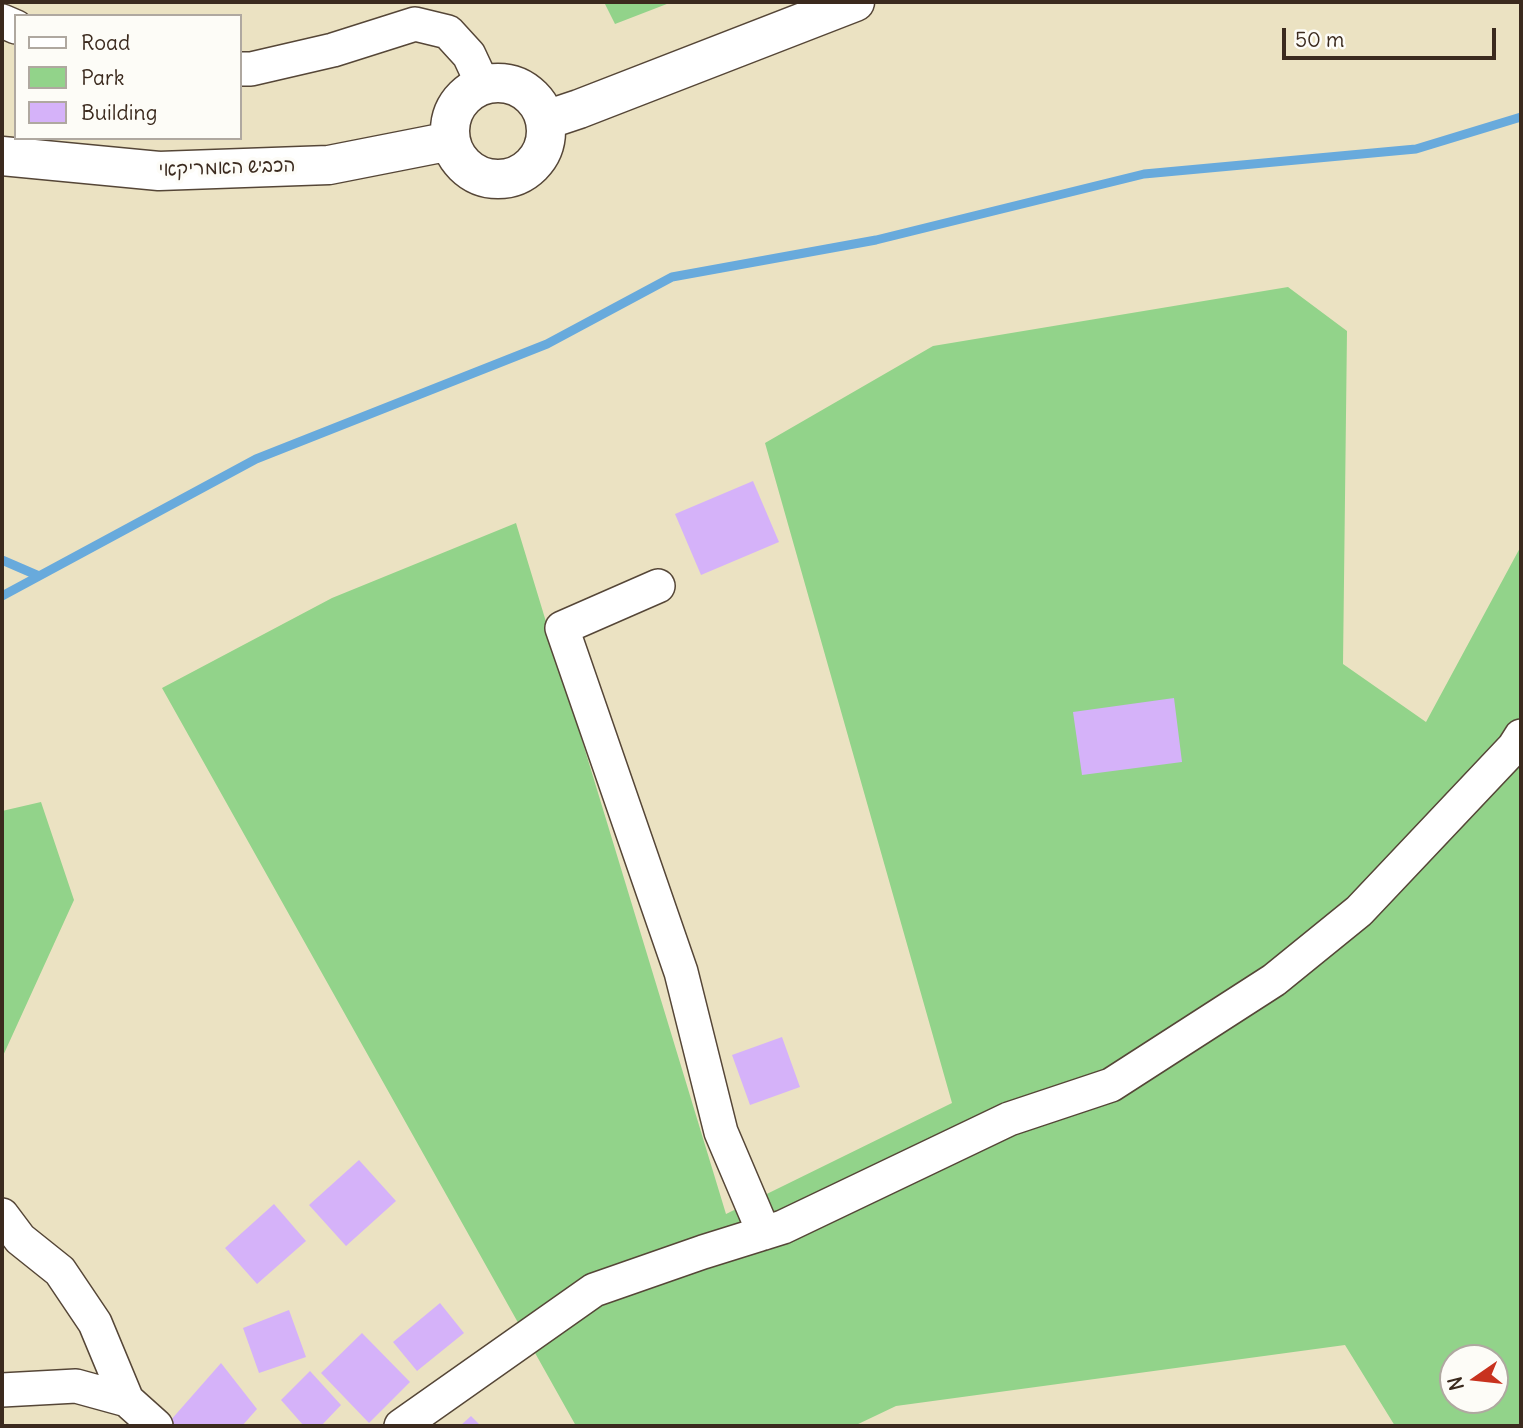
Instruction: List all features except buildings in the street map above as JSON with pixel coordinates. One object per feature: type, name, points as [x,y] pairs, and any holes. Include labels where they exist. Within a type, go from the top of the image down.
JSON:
[{"type":"main road","points":[[546,120],[855,2]]},
{"type":"main road","points":[[505,83],[523,89],[538,102],[546,120],[547,138],[540,157],[527,171],[510,179],[492,180],[473,173],[459,160],[451,141],[450,124],[456,106],[482,85],[505,83]]},
{"type":"main road","name":"הכביש האמריקאי","points":[[2,156],[159,172],[330,165],[451,141]]},
{"type":"street","points":[[242,69],[333,50],[415,24],[448,32],[469,55],[482,85]]},
{"type":"street","points":[[658,586],[562,628],[681,972],[721,1132],[764,1233]]},
{"type":"street","points":[[401,1426],[594,1290],[783,1227],[1009,1119],[1111,1085],[1274,980],[1359,911],[1514,747],[1521,736]]},
{"type":"street","points":[[2,1215],[20,1239],[60,1271],[95,1323],[127,1400],[156,1426]]},
{"type":"street","points":[[2,1390],[76,1386],[127,1400]]},
{"type":"green space","points":[[604,2],[672,2],[615,24]]},
{"type":"green space","points":[[1288,287],[1347,331],[1343,664],[1426,722],[1521,546],[1521,1426],[1395,1426],[1345,1345],[896,1406],[854,1426],[576,1426],[162,688],[332,598],[516,523],[726,1214],[952,1103],[765,443],[933,346]]},
{"type":"green space","points":[[41,802],[74,900],[2,1058],[2,811]]},
{"type":"waterway","points":[[2,596],[256,459],[547,344],[672,277],[876,240],[1144,174],[1416,149],[1521,117]]},
{"type":"waterway","points":[[2,560],[39,576]]}]
